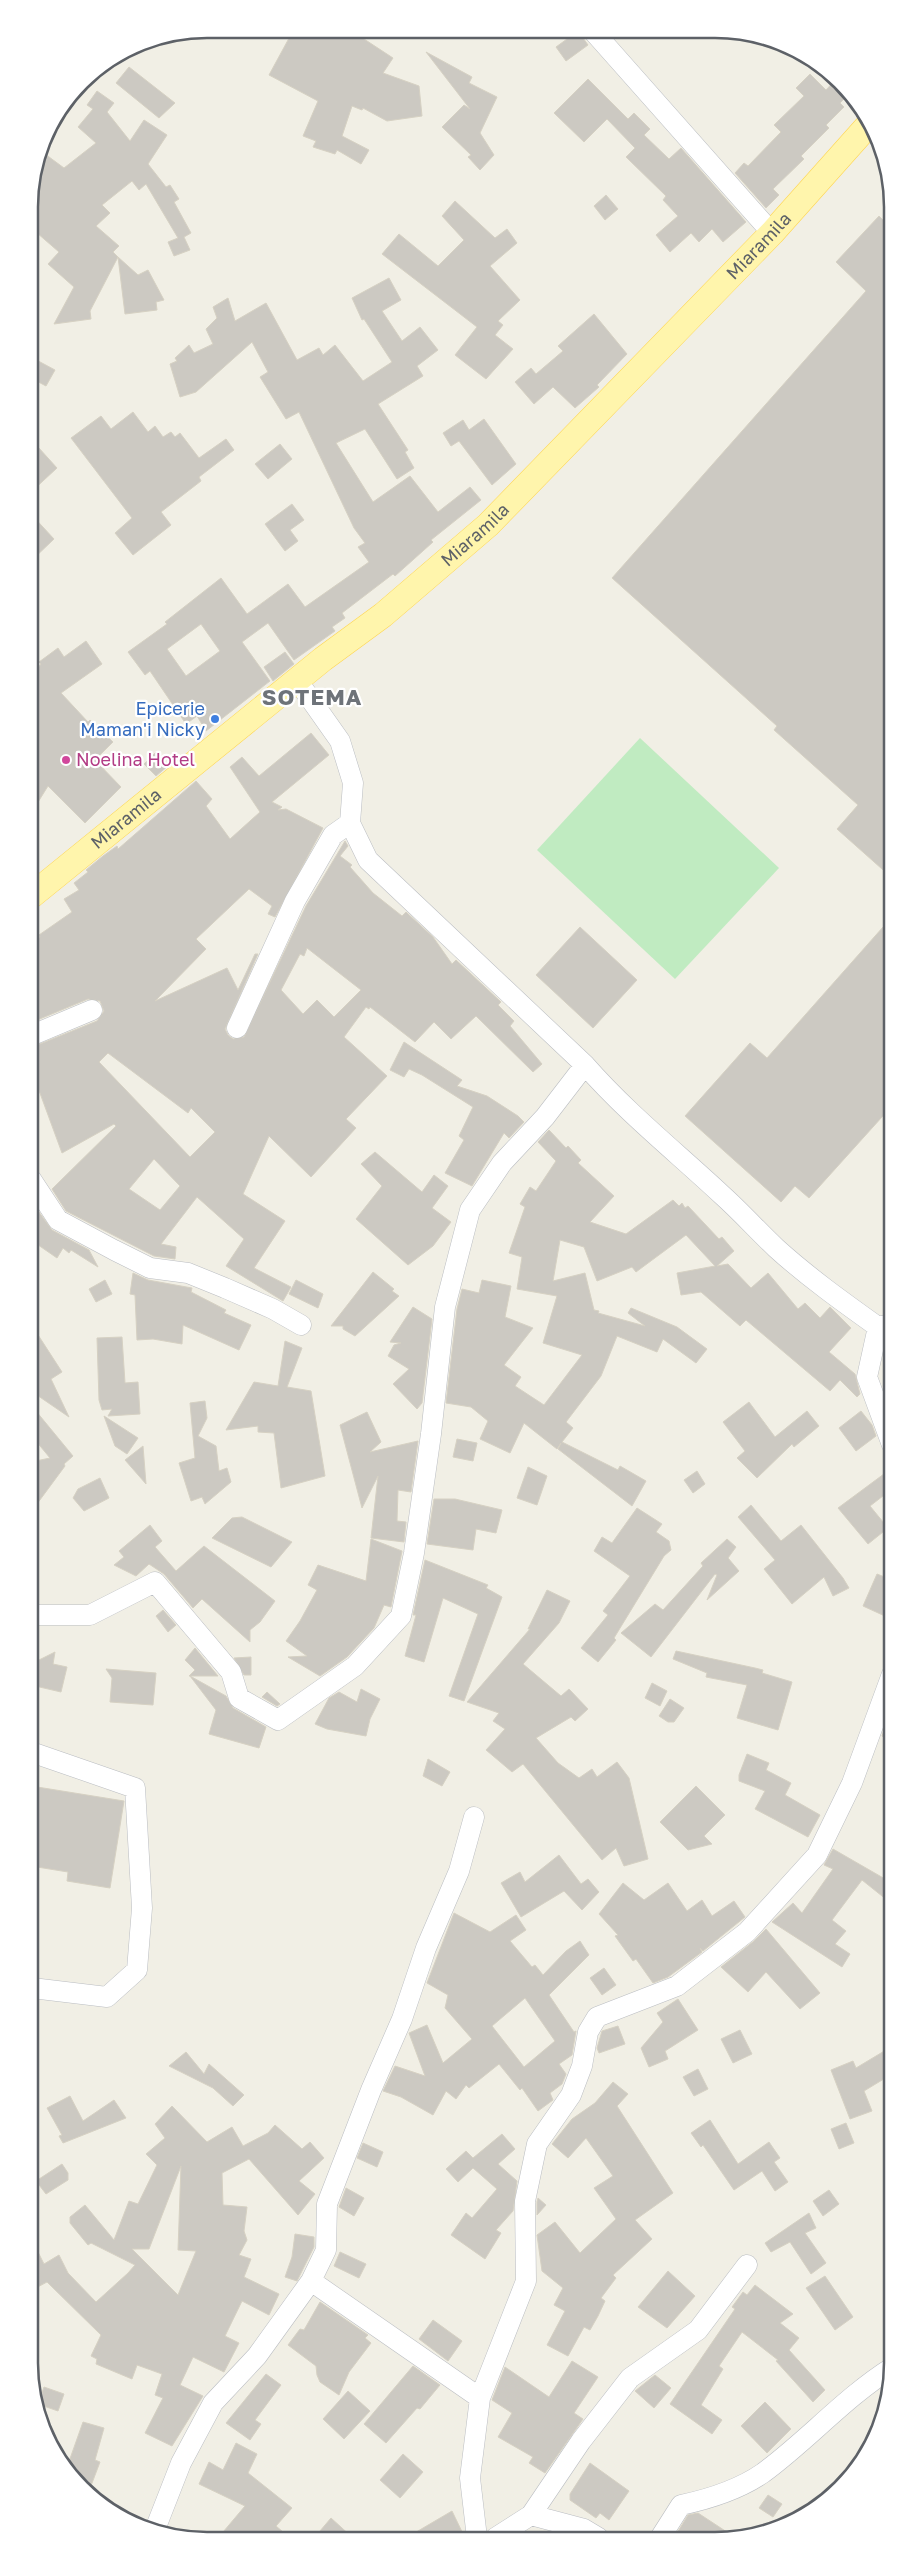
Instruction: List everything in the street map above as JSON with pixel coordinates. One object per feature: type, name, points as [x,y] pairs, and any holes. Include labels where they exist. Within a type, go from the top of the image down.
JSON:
[{"type":"main road","name":"Miaramila","points":[[38,890],[297,680],[383,615],[488,524],[772,233],[865,129]]},
{"type":"street","points":[[599,38],[772,233]]},
{"type":"street","points":[[297,680],[340,741],[352,783],[350,823],[368,860],[585,1064],[608,1090],[660,1140],[723,1196],[776,1248],[842,1301],[884,1324]]},
{"type":"street","points":[[237,1028],[295,901],[332,835],[350,823]]},
{"type":"street","points":[[38,1033],[92,1010]]},
{"type":"street","points":[[38,1615],[90,1615],[155,1582],[231,1672],[239,1698],[278,1720],[355,1666],[401,1616],[414,1553],[431,1434],[445,1307],[470,1210],[502,1163],[545,1117],[585,1064]]},
{"type":"street","points":[[38,1191],[58,1220],[114,1250],[150,1268],[188,1273],[273,1309],[301,1324]]},
{"type":"street","points":[[884,1328],[867,1377],[884,1423]]},
{"type":"street","points":[[476,2532],[470,2478],[480,2398],[526,2281],[525,2201],[537,2144],[571,2095],[582,2066],[588,2032],[597,2017],[677,1986],[739,1938],[817,1855],[852,1783],[884,1696]]},
{"type":"street","points":[[38,1754],[135,1788],[142,1908],[137,1970],[107,1997],[38,1989]]},
{"type":"street","points":[[157,2525],[181,2463],[214,2403],[257,2356],[311,2281],[326,2250],[326,2204],[402,2019],[426,1948],[459,1870],[474,1817]]},
{"type":"street","points":[[504,2532],[531,2515],[581,2440],[630,2378],[698,2330],[747,2265]]},
{"type":"street","points":[[311,2281],[480,2398]]},
{"type":"street","points":[[664,2532],[682,2505],[711,2498],[762,2474],[868,2383],[884,2373]]},
{"type":"street","points":[[531,2515],[589,2532]]},
{"type":"green space","points":[[640,738],[779,868],[675,979],[537,850]]},
{"type":"building","points":[[289,38],[363,38],[393,58],[383,73],[419,86],[422,116],[387,121],[363,108],[362,110],[352,106],[342,136],[369,150],[361,164],[337,150],[335,154],[313,147],[316,141],[303,136],[318,101],[269,75]]},
{"type":"building","points":[[568,38],[583,38],[588,45],[566,61],[556,47]]},
{"type":"building","points":[[426,52],[472,77],[469,83],[497,97],[480,133],[494,155],[480,170],[468,157],[471,155],[442,127],[464,105],[470,109]]},
{"type":"building","points":[[129,67],[175,103],[159,118],[116,83]]},
{"type":"building","points":[[810,74],[826,90],[831,84],[835,87],[844,99],[840,103],[844,107],[826,125],[829,128],[801,156],[804,159],[773,189],[779,195],[766,208],[735,173],[744,163],[748,166],[781,132],[774,125],[804,96],[796,88]]},
{"type":"building","points":[[588,79],[628,119],[634,113],[650,129],[644,135],[669,159],[681,148],[746,222],[723,242],[712,229],[699,242],[691,233],[670,252],[656,235],[678,216],[663,200],[666,196],[626,157],[635,148],[607,119],[584,142],[554,113]]},
{"type":"building","points":[[97,91],[114,103],[107,112],[130,141],[144,120],[167,135],[148,164],[166,187],[170,185],[179,199],[174,202],[191,233],[184,237],[190,250],[174,256],[168,242],[178,238],[146,184],[139,190],[132,181],[102,205],[110,213],[96,226],[119,246],[113,252],[118,257],[90,311],[91,319],[54,324],[74,287],[48,264],[59,252],[38,234],[38,196],[41,174],[45,154],[64,168],[96,143],[78,127],[93,109],[87,105]]},
{"type":"building","points":[[606,195],[618,209],[605,220],[594,206]]},
{"type":"building","points":[[455,201],[495,238],[507,229],[517,243],[490,266],[520,300],[498,321],[503,325],[495,335],[513,349],[486,379],[455,355],[477,327],[382,254],[399,234],[438,266],[464,240],[442,216]]},
{"type":"building","points":[[879,216],[884,221],[884,871],[837,829],[858,805],[774,730],[777,726],[612,578],[866,291],[836,262]]},
{"type":"building","points":[[118,257],[138,275],[148,270],[164,300],[156,302],[157,310],[125,314]]},
{"type":"building","points":[[389,278],[401,300],[382,311],[402,341],[420,327],[438,350],[417,366],[423,376],[378,404],[408,450],[405,452],[414,468],[397,479],[365,429],[336,443],[373,502],[410,476],[438,512],[470,487],[481,500],[431,540],[433,542],[395,576],[393,574],[342,613],[345,618],[332,627],[335,631],[294,660],[268,623],[242,642],[270,681],[206,731],[197,716],[186,724],[150,671],[145,675],[128,652],[167,624],[165,622],[221,578],[247,614],[288,584],[305,607],[369,562],[358,547],[365,543],[354,528],[299,412],[286,419],[260,377],[268,372],[252,342],[196,392],[180,397],[170,364],[177,361],[175,358],[189,345],[194,353],[213,344],[206,329],[217,318],[213,307],[228,298],[235,321],[266,303],[297,360],[319,348],[323,355],[335,345],[363,381],[392,362],[364,319],[362,320],[352,298]],"holes":[[[201,624],[220,651],[186,676],[167,649]]]},
{"type":"building","points":[[594,314],[627,354],[597,385],[599,387],[575,408],[553,387],[534,404],[515,382],[531,368],[536,374],[563,351],[558,346]]},
{"type":"building","points":[[38,361],[55,370],[46,386],[38,382]]},
{"type":"building","points":[[133,412],[148,432],[155,426],[163,437],[171,432],[175,437],[180,433],[199,458],[226,439],[234,450],[199,477],[201,481],[161,512],[171,525],[133,555],[115,533],[132,518],[71,438],[101,416],[111,429]]},
{"type":"building","points":[[484,419],[516,464],[492,485],[459,441],[451,446],[443,433],[463,420],[469,430]]},
{"type":"building","points":[[280,444],[292,459],[268,479],[255,464]]},
{"type":"building","points":[[38,447],[57,468],[38,486]]},
{"type":"building","points":[[292,504],[304,520],[290,530],[298,541],[285,551],[265,524]]},
{"type":"building","points":[[38,522],[54,539],[38,554]]},
{"type":"building","points":[[86,641],[102,664],[61,693],[88,722],[90,720],[113,742],[95,760],[121,787],[85,823],[48,786],[38,802],[38,668],[41,664],[39,662],[58,648],[64,657]]},
{"type":"building","points":[[285,652],[294,664],[273,681],[264,667]]},
{"type":"building","points":[[311,733],[329,755],[272,802],[282,807],[278,810],[286,809],[323,828],[275,917],[268,914],[272,906],[249,889],[196,939],[206,949],[155,1001],[227,968],[238,990],[255,954],[258,954],[225,1029],[233,1039],[244,1037],[306,906],[345,841],[348,846],[340,856],[352,865],[350,867],[373,893],[402,916],[406,912],[433,937],[452,964],[456,960],[501,1002],[498,1005],[514,1021],[510,1026],[542,1064],[533,1072],[476,1016],[451,1039],[434,1022],[415,1042],[370,1007],[369,1009],[366,1007],[344,1037],[387,1076],[346,1119],[356,1128],[311,1177],[269,1136],[243,1194],[285,1221],[254,1268],[291,1287],[283,1301],[226,1266],[244,1239],[197,1197],[161,1244],[176,1247],[175,1259],[154,1256],[66,1211],[52,1189],[116,1126],[114,1124],[62,1153],[38,1088],[38,1045],[97,1021],[104,1011],[100,1001],[88,999],[38,1020],[39,935],[72,912],[64,899],[79,890],[74,883],[88,872],[86,870],[117,846],[118,849],[196,781],[212,799],[206,806],[230,839],[260,812],[230,767],[242,757],[259,776]],"holes":[[[307,948],[361,990],[334,1017],[317,1000],[303,1014],[281,990],[300,954],[304,956]],[[108,1053],[188,1113],[191,1108],[215,1132],[190,1157],[99,1062]],[[154,1159],[180,1186],[160,1210],[129,1189]]]},
{"type":"building","points":[[156,752],[169,765],[156,776],[144,764]]},
{"type":"building","points":[[884,926],[884,1115],[809,1198],[795,1186],[781,1202],[685,1116],[750,1043],[767,1058]]},
{"type":"building","points":[[580,927],[637,980],[593,1028],[536,975]]},
{"type":"building","points":[[404,1042],[462,1080],[457,1086],[487,1096],[524,1122],[509,1138],[504,1133],[472,1186],[445,1173],[464,1140],[459,1136],[473,1107],[409,1069],[404,1077],[390,1070]]},
{"type":"building","points":[[549,1130],[566,1148],[568,1146],[581,1160],[578,1163],[614,1196],[590,1222],[626,1234],[673,1200],[679,1206],[682,1203],[685,1208],[688,1206],[719,1239],[722,1237],[734,1251],[717,1266],[728,1264],[751,1288],[768,1273],[798,1309],[805,1303],[820,1318],[830,1307],[851,1328],[829,1352],[855,1374],[860,1394],[857,1397],[840,1380],[830,1391],[746,1320],[740,1326],[701,1292],[681,1295],[677,1273],[715,1266],[686,1235],[636,1272],[632,1267],[597,1281],[584,1247],[560,1240],[553,1281],[585,1273],[594,1310],[599,1311],[598,1313],[645,1326],[628,1313],[631,1308],[677,1327],[707,1349],[696,1363],[663,1339],[657,1352],[617,1336],[601,1376],[566,1422],[573,1428],[562,1442],[618,1470],[620,1466],[646,1481],[632,1506],[558,1449],[561,1443],[557,1449],[524,1423],[510,1453],[480,1439],[488,1421],[471,1407],[446,1403],[457,1309],[462,1289],[479,1293],[482,1280],[511,1286],[505,1317],[533,1328],[504,1365],[521,1377],[515,1386],[544,1405],[582,1355],[543,1343],[557,1296],[517,1289],[522,1257],[509,1253],[525,1207],[520,1204],[530,1187],[536,1191],[556,1161],[538,1142]]},
{"type":"building","points":[[375,1152],[422,1192],[434,1175],[448,1186],[432,1208],[451,1222],[433,1246],[408,1265],[356,1219],[382,1186],[361,1164]]},
{"type":"building","points":[[38,1211],[52,1230],[89,1250],[98,1267],[71,1250],[69,1253],[63,1248],[57,1258],[38,1245]]},
{"type":"building","points":[[373,1272],[394,1289],[392,1291],[399,1296],[355,1336],[343,1329],[343,1326],[331,1326]]},
{"type":"building","points":[[133,1273],[148,1280],[192,1288],[191,1292],[226,1310],[224,1313],[251,1325],[239,1350],[183,1325],[182,1344],[153,1339],[137,1340],[135,1295],[130,1294]]},
{"type":"building","points":[[105,1280],[112,1294],[96,1302],[89,1289]]},
{"type":"building","points":[[296,1280],[323,1294],[318,1308],[289,1294]]},
{"type":"building","points":[[413,1307],[432,1319],[422,1403],[417,1409],[393,1384],[409,1369],[388,1356],[394,1345],[401,1343],[390,1342]]},
{"type":"building","points":[[38,1335],[62,1372],[51,1379],[69,1417],[38,1396]]},
{"type":"building","points":[[122,1337],[125,1383],[138,1382],[140,1414],[108,1416],[112,1409],[102,1410],[99,1400],[97,1338]]},
{"type":"building","points":[[285,1341],[302,1348],[287,1387],[311,1391],[325,1476],[281,1488],[274,1433],[258,1432],[258,1426],[226,1430],[254,1382],[278,1386]]},
{"type":"building","points":[[205,1401],[207,1418],[198,1436],[216,1446],[219,1471],[227,1468],[231,1482],[205,1504],[202,1497],[191,1501],[179,1463],[195,1458],[190,1403]]},
{"type":"building","points":[[749,1402],[775,1437],[807,1411],[819,1426],[794,1447],[792,1444],[757,1478],[737,1458],[745,1451],[723,1422]]},
{"type":"building","points":[[861,1411],[872,1425],[876,1436],[856,1451],[839,1428]]},
{"type":"building","points":[[367,1412],[381,1442],[370,1452],[418,1441],[411,1492],[398,1490],[397,1521],[406,1522],[404,1542],[371,1538],[378,1476],[362,1508],[340,1425]]},
{"type":"building","points":[[38,1414],[73,1456],[64,1464],[65,1466],[38,1503],[38,1461],[50,1458],[38,1443]]},
{"type":"building","points":[[104,1416],[138,1438],[127,1454],[115,1446]]},
{"type":"building","points":[[457,1439],[477,1443],[473,1461],[453,1457]]},
{"type":"building","points":[[143,1446],[146,1484],[125,1460]]},
{"type":"building","points":[[528,1467],[547,1476],[537,1505],[517,1498]]},
{"type":"building","points":[[697,1471],[705,1484],[693,1493],[684,1480]]},
{"type":"building","points":[[884,1474],[884,1495],[870,1506],[884,1523],[884,1531],[868,1544],[838,1508]]},
{"type":"building","points":[[100,1478],[109,1498],[84,1511],[73,1498],[78,1489]]},
{"type":"building","points":[[434,1499],[455,1499],[502,1510],[496,1533],[476,1529],[473,1550],[427,1544]]},
{"type":"building","points":[[751,1505],[781,1541],[801,1525],[849,1588],[833,1596],[824,1577],[792,1604],[764,1569],[775,1560],[738,1517]]},
{"type":"building","points":[[637,1508],[662,1524],[656,1532],[669,1541],[671,1550],[664,1556],[614,1638],[616,1640],[598,1662],[581,1648],[608,1615],[603,1611],[630,1576],[594,1551],[602,1537],[612,1543]]},
{"type":"building","points":[[242,1517],[292,1542],[271,1567],[212,1538],[232,1518]]},
{"type":"building","points":[[150,1525],[162,1541],[155,1547],[176,1571],[204,1546],[275,1601],[260,1622],[250,1630],[250,1642],[202,1599],[193,1608],[164,1574],[149,1564],[136,1576],[114,1565],[124,1557],[119,1551]]},
{"type":"building","points":[[371,1539],[402,1551],[391,1607],[384,1605],[374,1628],[347,1657],[320,1676],[288,1657],[307,1656],[286,1641],[300,1621],[317,1590],[308,1585],[318,1565],[366,1581]]},
{"type":"building","points":[[727,1539],[736,1547],[728,1558],[739,1571],[707,1600],[717,1575],[715,1574],[651,1657],[621,1633],[655,1604],[663,1610],[703,1566],[701,1563]]},
{"type":"building","points":[[425,1560],[488,1585],[486,1588],[502,1597],[464,1701],[449,1696],[478,1614],[443,1598],[424,1662],[405,1656],[416,1615],[413,1615]]},
{"type":"building","points":[[877,1574],[884,1577],[884,1616],[863,1606]]},
{"type":"building","points":[[547,1590],[570,1601],[559,1623],[523,1664],[561,1696],[569,1689],[588,1709],[575,1721],[571,1717],[536,1738],[558,1763],[579,1778],[592,1769],[597,1777],[617,1762],[629,1778],[648,1859],[624,1866],[616,1848],[602,1860],[523,1764],[512,1772],[486,1750],[505,1729],[493,1721],[499,1713],[467,1702],[530,1629],[528,1629]]},
{"type":"building","points":[[163,1610],[176,1625],[168,1632],[156,1616]]},
{"type":"building","points":[[195,1648],[218,1676],[189,1676],[195,1670],[185,1660]]},
{"type":"building","points":[[676,1651],[763,1670],[762,1673],[792,1682],[778,1730],[737,1718],[747,1685],[706,1677],[707,1673],[673,1659]]},
{"type":"building","points":[[55,1652],[53,1664],[67,1667],[61,1692],[38,1687],[38,1660]]},
{"type":"building","points":[[251,1657],[251,1675],[244,1675],[234,1658]]},
{"type":"building","points":[[106,1669],[156,1673],[153,1705],[110,1702],[112,1678]]},
{"type":"building","points":[[190,1676],[226,1696],[233,1708],[266,1727],[259,1748],[209,1734],[216,1710]]},
{"type":"building","points":[[652,1683],[667,1691],[660,1706],[645,1698]]},
{"type":"building","points":[[361,1689],[380,1699],[370,1719],[366,1736],[327,1729],[315,1724],[329,1698],[339,1692],[357,1702]]},
{"type":"building","points":[[267,1692],[280,1704],[277,1706],[262,1697]]},
{"type":"building","points":[[670,1699],[684,1708],[674,1722],[668,1722],[659,1716]]},
{"type":"building","points":[[747,1754],[769,1763],[766,1770],[791,1783],[785,1795],[820,1815],[808,1837],[755,1809],[765,1791],[739,1781],[739,1775]]},
{"type":"building","points":[[428,1759],[450,1772],[442,1786],[423,1776]]},
{"type":"building","points":[[696,1786],[725,1815],[704,1836],[712,1844],[688,1850],[660,1822]]},
{"type":"building","points":[[38,1787],[124,1801],[110,1888],[67,1881],[68,1872],[38,1867]]},
{"type":"building","points":[[833,1849],[884,1878],[884,1898],[862,1880],[832,1920],[846,1931],[835,1944],[850,1954],[842,1967],[772,1922],[793,1903],[802,1913],[833,1869],[824,1865]]},
{"type":"building","points":[[559,1855],[581,1884],[588,1879],[599,1892],[582,1910],[564,1891],[521,1917],[501,1883],[520,1872],[525,1882]]},
{"type":"building","points":[[623,1883],[644,1900],[668,1883],[687,1911],[702,1900],[712,1916],[734,1901],[745,1917],[703,1951],[700,1948],[702,1952],[668,1977],[653,1983],[636,1959],[633,1961],[615,1936],[618,1935],[599,1914]]},
{"type":"building","points":[[454,1913],[490,1932],[516,1915],[526,1930],[510,1941],[532,1967],[535,1965],[543,1975],[566,1951],[580,1941],[589,1955],[549,1995],[574,2032],[576,2031],[572,2055],[559,2064],[566,2074],[562,2084],[550,2093],[553,2100],[538,2111],[522,2088],[520,2090],[499,2064],[469,2088],[466,2085],[456,2099],[446,2091],[433,2115],[401,2097],[383,2091],[395,2066],[425,2076],[409,2033],[427,2025],[443,2063],[472,2039],[445,2008],[448,1995],[427,1983]],"holes":[[[525,1998],[555,2041],[524,2067],[492,2026]]]},
{"type":"building","points":[[766,1929],[820,1993],[800,2009],[766,1972],[748,1992],[721,1967]]},
{"type":"building","points":[[604,1968],[616,1985],[602,1995],[590,1978]]},
{"type":"building","points":[[678,1999],[698,2030],[665,2051],[668,2059],[649,2067],[641,2048],[663,2022],[657,2013]]},
{"type":"building","points":[[618,2026],[625,2044],[599,2053],[597,2048],[602,2031]]},
{"type":"building","points":[[740,2030],[752,2054],[733,2063],[721,2039]]},
{"type":"building","points":[[884,2051],[884,2079],[864,2091],[872,2111],[850,2119],[831,2070],[853,2061],[856,2068]]},
{"type":"building","points":[[186,2052],[204,2074],[209,2064],[244,2095],[233,2106],[213,2088],[169,2066]]},
{"type":"building","points":[[698,2069],[708,2089],[694,2096],[683,2077]]},
{"type":"building","points":[[613,2082],[628,2094],[617,2106],[673,2193],[635,2220],[652,2239],[613,2275],[616,2278],[601,2298],[605,2301],[598,2316],[590,2330],[584,2327],[568,2356],[547,2345],[565,2311],[554,2305],[563,2288],[542,2271],[537,2235],[555,2222],[580,2253],[616,2219],[594,2188],[613,2176],[586,2138],[568,2158],[552,2144],[572,2119],[595,2103]]},
{"type":"building","points":[[70,2096],[83,2121],[114,2100],[126,2118],[63,2143],[59,2136],[62,2135],[47,2108]]},
{"type":"building","points":[[172,2106],[207,2142],[232,2127],[243,2146],[268,2133],[275,2125],[302,2149],[310,2142],[324,2158],[299,2181],[315,2194],[298,2215],[249,2159],[222,2173],[223,2205],[247,2207],[244,2231],[247,2240],[239,2255],[251,2259],[244,2277],[279,2294],[269,2315],[242,2301],[225,2336],[239,2343],[224,2372],[193,2357],[180,2385],[203,2396],[172,2446],[145,2433],[163,2398],[155,2395],[162,2374],[137,2365],[132,2379],[96,2364],[97,2359],[91,2356],[101,2335],[47,2282],[38,2287],[38,2252],[44,2264],[59,2255],[68,2273],[96,2302],[135,2265],[91,2243],[88,2245],[70,2223],[70,2217],[85,2205],[114,2240],[129,2201],[138,2204],[157,2165],[146,2154],[165,2138],[155,2124]],"holes":[[[181,2166],[178,2250],[196,2251],[178,2295],[132,2249],[149,2249]]]},
{"type":"building","points":[[710,2120],[738,2164],[769,2142],[780,2158],[774,2162],[788,2182],[775,2191],[762,2171],[734,2190],[703,2145],[701,2147],[691,2133]]},
{"type":"building","points":[[846,2123],[854,2143],[839,2149],[831,2129]]},
{"type":"building","points":[[502,2134],[515,2149],[498,2164],[517,2181],[513,2211],[496,2230],[501,2233],[485,2259],[451,2235],[466,2213],[472,2218],[497,2189],[473,2168],[458,2182],[446,2169],[466,2151],[473,2158]]},
{"type":"building","points":[[363,2143],[383,2152],[377,2167],[357,2158]]},
{"type":"building","points":[[62,2164],[68,2173],[68,2180],[46,2194],[38,2184],[38,2180]]},
{"type":"building","points":[[346,2188],[364,2198],[354,2216],[339,2207]]},
{"type":"building","points":[[829,2190],[839,2204],[823,2216],[813,2201]]},
{"type":"building","points":[[538,2198],[546,2205],[537,2215],[537,2202]]},
{"type":"building","points":[[809,2213],[816,2228],[805,2233],[826,2263],[811,2274],[790,2242],[771,2252],[765,2243]]},
{"type":"building","points":[[295,2234],[314,2237],[314,2247],[297,2281],[285,2277],[292,2257]]},
{"type":"building","points":[[340,2252],[366,2264],[359,2278],[334,2266]]},
{"type":"building","points":[[668,2271],[695,2296],[667,2328],[638,2307]]},
{"type":"building","points":[[825,2276],[853,2317],[835,2330],[806,2288]]},
{"type":"building","points":[[755,2285],[793,2314],[780,2323],[799,2338],[789,2350],[825,2390],[813,2402],[776,2361],[778,2360],[742,2332],[719,2366],[723,2369],[701,2405],[722,2420],[712,2434],[670,2404],[735,2309],[732,2307],[743,2292],[747,2295]]},
{"type":"building","points":[[320,2302],[368,2335],[365,2338],[371,2343],[349,2372],[339,2395],[320,2382],[316,2366],[288,2345],[300,2329],[304,2330]]},
{"type":"building","points":[[433,2320],[462,2341],[448,2361],[419,2339]]},
{"type":"building","points":[[572,2361],[598,2377],[574,2413],[583,2419],[545,2473],[529,2463],[533,2457],[498,2437],[512,2413],[492,2400],[505,2367],[549,2397]]},
{"type":"building","points":[[413,2366],[440,2385],[420,2409],[417,2408],[386,2443],[364,2424]]},
{"type":"building","points":[[266,2374],[281,2385],[255,2420],[261,2424],[250,2440],[226,2423]]},
{"type":"building","points":[[655,2375],[671,2388],[654,2408],[635,2391]]},
{"type":"building","points":[[44,2387],[64,2394],[58,2411],[43,2406],[41,2396]]},
{"type":"building","points":[[348,2391],[370,2411],[344,2439],[323,2419]]},
{"type":"building","points":[[765,2402],[791,2429],[767,2453],[741,2426]]},
{"type":"building","points":[[83,2422],[104,2428],[95,2460],[100,2462],[91,2486],[69,2461]]},
{"type":"building","points":[[236,2443],[257,2454],[248,2473],[292,2508],[276,2526],[283,2532],[223,2532],[245,2506],[199,2484],[209,2462],[223,2470]]},
{"type":"building","points":[[403,2454],[423,2472],[400,2498],[380,2480]]},
{"type":"building","points":[[590,2463],[629,2491],[609,2520],[600,2513],[596,2518],[570,2500],[570,2494]]},
{"type":"building","points":[[768,2495],[782,2504],[773,2517],[759,2508]]},
{"type":"building","points":[[452,2511],[462,2532],[416,2532]]},
{"type":"building","points":[[698,2513],[726,2531],[678,2532],[688,2515]]},
{"type":"building","points":[[331,2518],[346,2532],[319,2532]]},
{"type":"place","name":"Epicerie Maman'i Nicky","points":[[215,719]]},
{"type":"place","name":"Noelina Hotel","points":[[66,760]]},
{"type":"district","name":"SOTEMA","points":[[312,697]]}]
